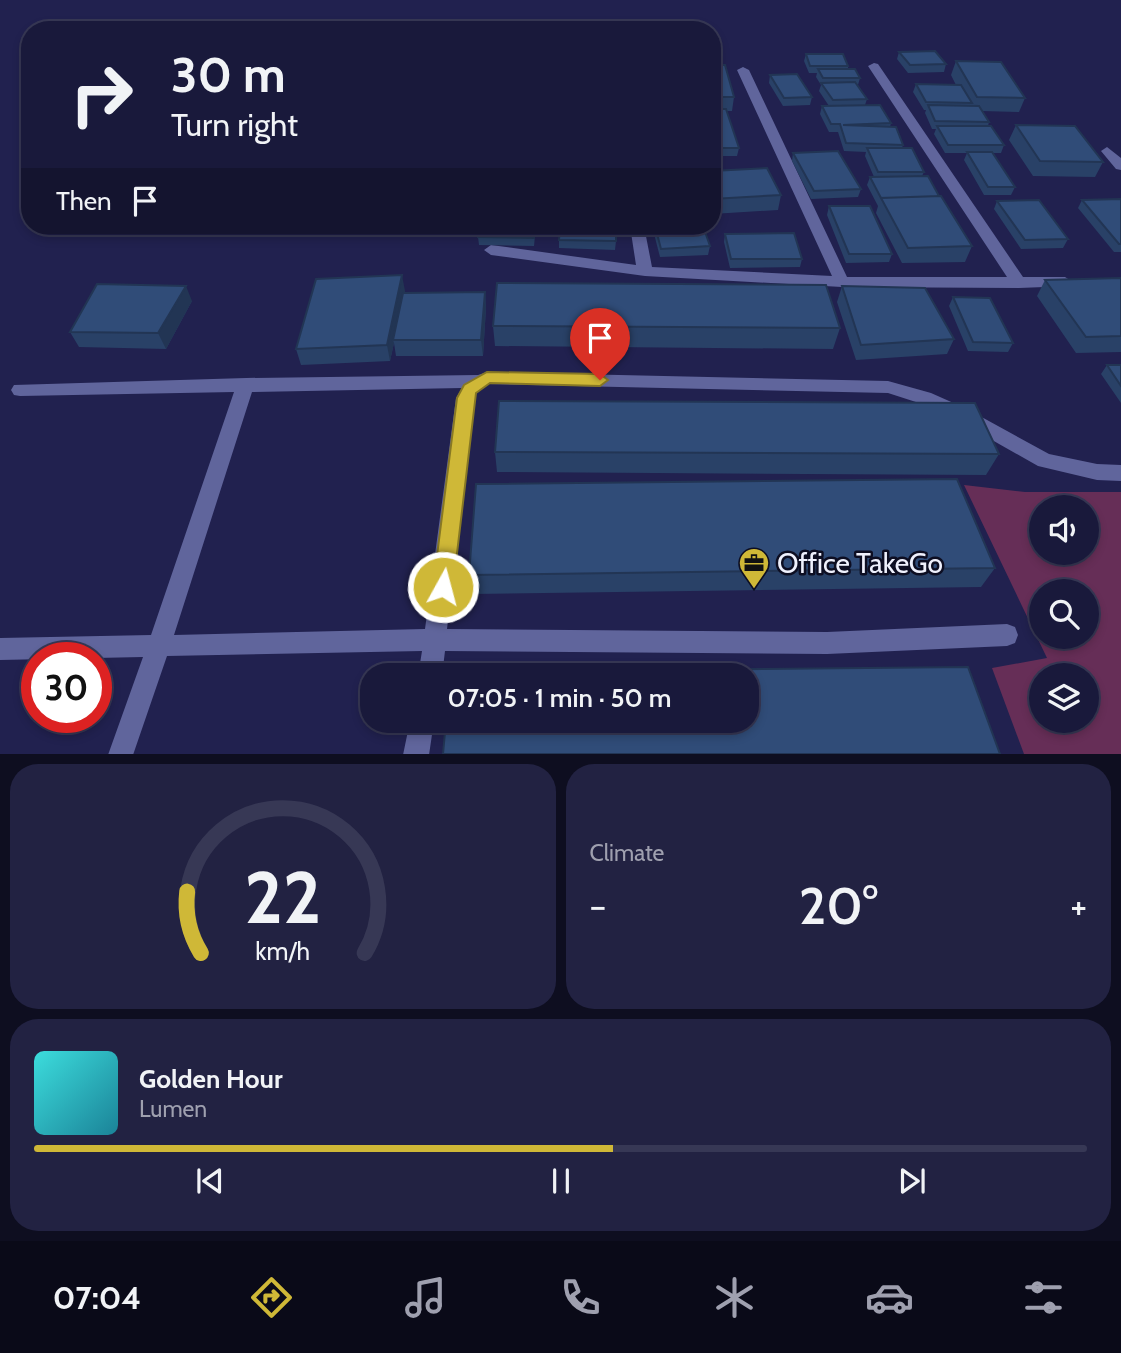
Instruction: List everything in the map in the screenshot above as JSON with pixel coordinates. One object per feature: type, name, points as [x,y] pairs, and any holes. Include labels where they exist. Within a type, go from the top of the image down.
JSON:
[{"type":"street","points":[[874,66],[1019,283]]},
{"type":"street","points":[[743,70],[842,282]]},
{"type":"street","points":[[1107,151],[1121,166]]},
{"type":"street","points":[[639,235],[645,271]]},
{"type":"street","points":[[491,250],[645,271],[842,282],[1083,282]]},
{"type":"street","points":[[20,390],[480,381],[495,377],[888,387],[925,398],[961,414],[1045,461],[1097,472],[1121,473]]},
{"type":"street","points":[[433,663],[465,398],[469,389],[480,381]]},
{"type":"street","points":[[120,754],[246,384]]},
{"type":"street","points":[[0,649],[437,640],[827,643],[1007,635]]},
{"type":"street","points":[[416,754],[420,733]]},
{"type":"shaded area","points":[[964,485],[1025,492],[1121,492],[1121,754],[1024,754],[992,668],[1047,658],[1043,649],[1099,649],[1099,579],[1029,579],[1029,620]]},
{"type":"building","points":[[935,51],[946,64],[910,65],[899,52]]},
{"type":"building","points":[[806,54],[843,54],[848,66],[810,66]]},
{"type":"building","points":[[956,61],[1001,62],[1025,98],[977,97]]},
{"type":"building","points":[[721,65],[725,65],[734,97],[721,97]]},
{"type":"building","points":[[818,69],[855,69],[860,78],[823,78]]},
{"type":"building","points":[[797,74],[812,97],[784,98],[770,75]]},
{"type":"building","points":[[855,82],[867,99],[833,100],[821,83]]},
{"type":"building","points":[[916,84],[961,85],[972,103],[926,102]]},
{"type":"building","points":[[880,105],[891,123],[843,125],[896,127],[903,145],[846,143],[840,124],[831,124],[822,106]]},
{"type":"building","points":[[928,105],[979,106],[989,122],[935,121]]},
{"type":"building","points":[[721,109],[726,109],[739,148],[721,148]]},
{"type":"building","points":[[1016,125],[1075,126],[1103,162],[1040,161]]},
{"type":"building","points":[[937,126],[991,126],[1004,145],[948,145]]},
{"type":"building","points":[[867,148],[912,148],[924,172],[878,172]]},
{"type":"building","points":[[838,151],[861,189],[814,191],[793,153]]},
{"type":"building","points":[[967,152],[992,152],[1015,187],[988,187]]},
{"type":"building","points":[[767,168],[781,195],[721,198],[721,171]]},
{"type":"building","points":[[928,176],[939,196],[881,198],[870,177]]},
{"type":"building","points":[[941,196],[972,246],[908,248],[881,198]]},
{"type":"building","points":[[1121,199],[1121,244],[1119,244],[1082,200]]},
{"type":"building","points":[[1039,200],[1068,239],[1025,240],[997,201]]},
{"type":"building","points":[[829,206],[870,206],[892,254],[849,254]]},
{"type":"building","points":[[794,233],[802,259],[731,259],[725,234]]},
{"type":"building","points":[[478,235],[534,235],[534,238]]},
{"type":"building","points":[[559,235],[616,235],[616,241],[559,240]]},
{"type":"building","points":[[657,235],[706,235],[710,246],[661,249]]},
{"type":"building","points":[[402,275],[387,345],[296,349],[316,279]]},
{"type":"building","points":[[1121,278],[1121,336],[1086,337],[1045,280]]},
{"type":"building","points":[[497,283],[826,285],[840,328],[493,326]]},
{"type":"building","points":[[97,284],[186,286],[158,333],[70,332]]},
{"type":"building","points":[[842,286],[925,288],[954,339],[861,345]]},
{"type":"building","points":[[485,292],[481,340],[393,340],[403,293]]},
{"type":"building","points":[[953,297],[990,298],[1013,343],[973,342]]},
{"type":"building","points":[[1107,365],[1121,365],[1121,386]]},
{"type":"building","points":[[499,401],[975,403],[999,454],[495,452]]},
{"type":"building","points":[[957,479],[995,568],[469,575],[476,484]]},
{"type":"building","points":[[968,667],[1000,754],[443,754],[445,733],[759,733],[759,669]]},
{"type":"place","name":"Office TakeGo","points":[[754,590]]},
{"type":"route","points":[[443,587],[465,398],[469,389],[487,378],[600,380]]}]
